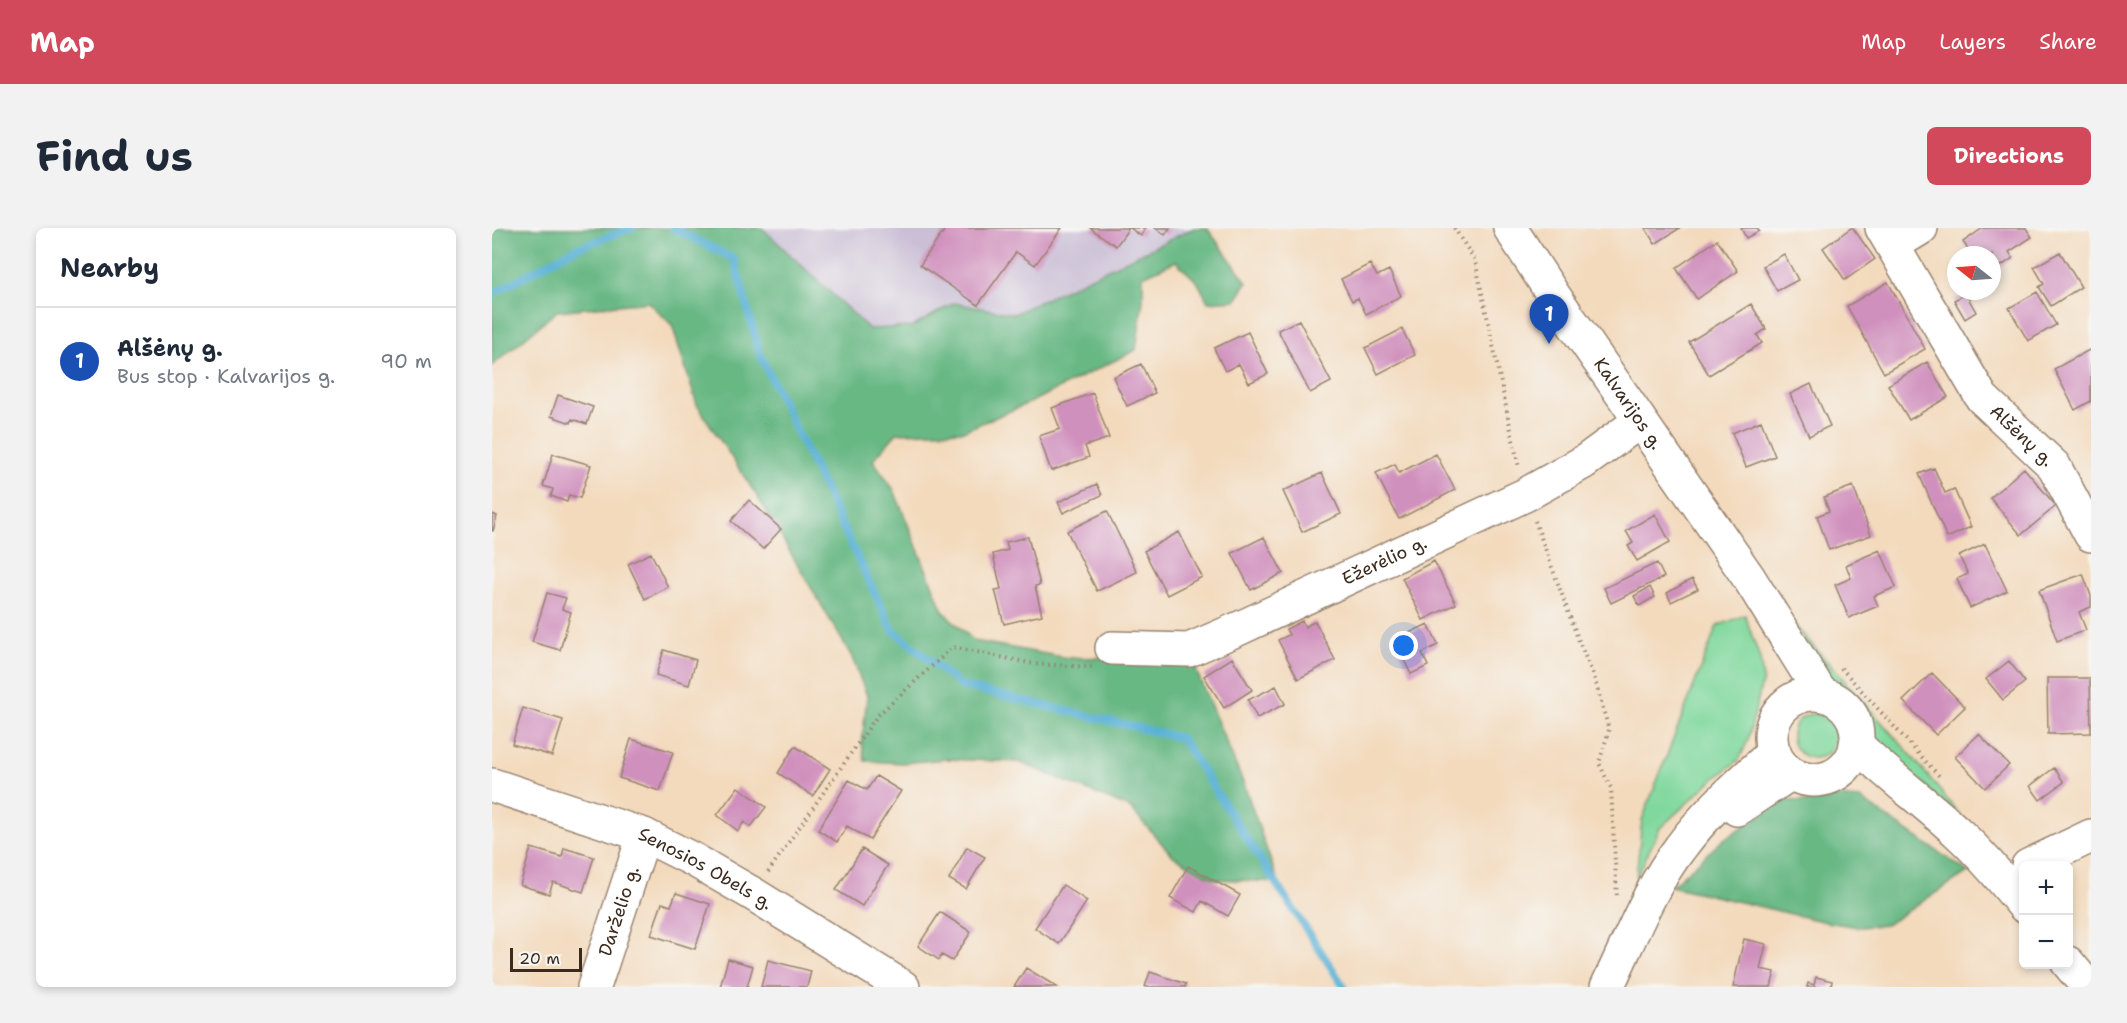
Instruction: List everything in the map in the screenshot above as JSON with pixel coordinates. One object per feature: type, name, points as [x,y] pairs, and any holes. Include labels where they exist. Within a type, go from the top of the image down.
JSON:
[{"type":"street","name":"Kalvarijos g.","points":[[1510,228],[1749,578],[1822,695]]},
{"type":"street","name":"Alšėnų g.","points":[[1921,228],[1887,237],[1982,398],[2054,466],[2091,535]]},
{"type":"street","name":"Ežerėlio g.","points":[[1107,658],[1189,650],[1240,628],[1525,495],[1584,462],[1640,421]]},
{"type":"street","name":"Kalvarijos g.","points":[[1749,578],[1780,673],[1785,705]]},
{"type":"street","points":[[1822,695],[1834,699],[1845,707],[1853,718],[1857,731],[1856,744],[1852,758],[1843,769],[1831,777],[1817,780],[1803,779],[1782,763],[1771,740],[1772,727],[1777,715],[1785,705],[1803,696],[1822,695]]},
{"type":"street","points":[[1856,744],[1960,834]]},
{"type":"street","points":[[1607,987],[1652,894],[1678,849],[1715,806],[1782,763]]},
{"type":"street","points":[[1831,777],[1866,784],[1960,834],[2018,870],[2091,836]]},
{"type":"street","name":"Senosios Obels g.","points":[[492,785],[644,835],[694,860],[753,894],[903,987]]},
{"type":"street","name":"Darželio g.","points":[[594,987],[644,835]]},
{"type":"street","points":[[2073,969],[2088,987]]},
{"type":"path","points":[[1454,228],[1475,260],[1525,495],[1594,677],[1609,730],[1599,763],[1611,788],[1617,900]]},
{"type":"path","points":[[753,894],[877,716],[953,647],[1034,664],[1107,658]]},
{"type":"path","points":[[1834,660],[1942,780]]},
{"type":"shaded area","points":[[763,228],[1194,228],[1014,314],[954,303],[912,327],[869,329]]},
{"type":"green space","points":[[492,228],[762,228],[869,329],[912,327],[954,303],[1014,314],[1194,228],[1207,228],[1247,282],[1236,300],[1208,302],[1198,283],[1176,261],[1143,276],[1143,300],[1136,350],[1029,403],[963,431],[897,433],[873,460],[894,490],[943,611],[974,641],[1068,658],[1190,656],[1245,787],[1278,882],[1214,879],[1173,856],[1130,808],[1019,762],[946,759],[903,763],[865,761],[862,744],[867,696],[851,655],[757,496],[697,405],[672,325],[648,302],[557,311],[492,366]]},
{"type":"green space","points":[[1745,615],[1760,659],[1763,679],[1748,740],[1739,760],[1709,783],[1660,828],[1636,878],[1642,820],[1717,626]]},
{"type":"green space","points":[[1793,623],[1910,754],[1969,826],[1869,736],[1864,713],[1854,697],[1831,683]]},
{"type":"green space","points":[[1814,714],[1830,720],[1836,736],[1830,752],[1814,758],[1798,752],[1792,736],[1798,720]]},
{"type":"green space","points":[[1836,797],[1860,799],[1968,872],[1886,925],[1859,927],[1826,922],[1671,886],[1724,839],[1783,800],[1812,802]]},
{"type":"building","points":[[946,228],[1062,228],[1035,265],[1016,252],[978,305],[920,265]]},
{"type":"building","points":[[1090,228],[1129,228],[1116,246]]},
{"type":"building","points":[[1130,228],[1146,228],[1141,236]]},
{"type":"building","points":[[1155,228],[1170,228],[1165,235]]},
{"type":"building","points":[[1645,228],[1680,228],[1655,244]]},
{"type":"building","points":[[1741,228],[1757,228],[1759,231],[1746,238]]},
{"type":"building","points":[[1851,228],[1875,259],[1845,280],[1823,248]]},
{"type":"building","points":[[1983,228],[2026,228],[2032,237],[2009,252],[2013,258],[2001,266],[2001,246],[1966,246],[1963,242]]},
{"type":"building","points":[[1717,240],[1738,271],[1697,299],[1676,268]]},
{"type":"building","points":[[2060,252],[2081,287],[2051,306],[2039,287],[2044,284],[2034,267]]},
{"type":"building","points":[[1784,254],[1798,280],[1777,291],[1763,266]]},
{"type":"building","points":[[1370,264],[1377,276],[1389,270],[1401,296],[1366,314],[1358,298],[1352,301],[1341,279]]},
{"type":"building","points":[[1888,282],[1925,349],[1884,373],[1847,306]]},
{"type":"building","points":[[2037,292],[2056,325],[2028,341],[2009,308]]},
{"type":"building","points":[[1954,300],[1969,300],[1976,312],[1965,319]]},
{"type":"building","points":[[1751,304],[1766,329],[1757,335],[1762,343],[1709,375],[1689,342]]},
{"type":"building","points":[[1299,320],[1331,382],[1310,393],[1278,330]]},
{"type":"building","points":[[1402,329],[1415,355],[1378,374],[1365,348]]},
{"type":"building","points":[[1248,332],[1268,374],[1249,383],[1239,364],[1225,371],[1214,348]]},
{"type":"building","points":[[2091,349],[2091,401],[2075,410],[2054,369]]},
{"type":"building","points":[[1927,362],[1948,397],[1909,420],[1888,385]]},
{"type":"building","points":[[1141,364],[1155,393],[1127,406],[1113,377]]},
{"type":"building","points":[[1811,384],[1830,426],[1809,436],[1790,394]]},
{"type":"building","points":[[1093,393],[1109,438],[1085,446],[1089,457],[1051,471],[1039,436],[1060,429],[1052,408]]},
{"type":"building","points":[[558,395],[593,407],[587,424],[572,419],[571,423],[551,416]]},
{"type":"building","points":[[1761,421],[1775,456],[1746,467],[1732,433]]},
{"type":"building","points":[[553,454],[591,465],[580,498],[569,495],[567,502],[551,496],[553,489],[543,486]]},
{"type":"building","points":[[1436,454],[1455,490],[1399,519],[1376,473],[1395,464],[1399,473]]},
{"type":"building","points":[[1934,468],[1945,493],[1954,489],[1971,527],[1947,538],[1919,474]]},
{"type":"building","points":[[2024,468],[2056,506],[2021,535],[1990,498]]},
{"type":"building","points":[[1322,473],[1341,514],[1302,532],[1283,491]]},
{"type":"building","points":[[1097,484],[1102,495],[1063,513],[1058,502]]},
{"type":"building","points":[[1853,486],[1871,535],[1829,550],[1817,516],[1829,511],[1824,497]]},
{"type":"building","points":[[749,500],[781,529],[763,549],[731,521]]},
{"type":"building","points":[[1107,511],[1137,572],[1097,591],[1067,531]]},
{"type":"building","points":[[492,514],[497,516],[493,531],[492,531]]},
{"type":"building","points":[[1655,514],[1670,542],[1637,561],[1628,546],[1633,543],[1626,531]]},
{"type":"building","points":[[1179,532],[1202,577],[1167,595],[1144,551]]},
{"type":"building","points":[[1028,537],[1040,585],[1035,586],[1042,615],[1004,624],[995,590],[1001,589],[993,554],[1008,550],[1006,542]]},
{"type":"building","points":[[1264,537],[1283,573],[1251,590],[1232,553]]},
{"type":"building","points":[[1985,544],[2007,591],[1970,608],[1957,579],[1968,574],[1959,556]]},
{"type":"building","points":[[1880,550],[1896,587],[1874,596],[1878,606],[1849,618],[1835,585],[1851,578],[1846,565]]},
{"type":"building","points":[[651,553],[668,587],[645,599],[628,564]]},
{"type":"building","points":[[1434,561],[1456,604],[1423,620],[1402,578]]},
{"type":"building","points":[[1657,563],[1664,577],[1611,603],[1604,588]]},
{"type":"building","points":[[2083,574],[2091,596],[2091,607],[2079,612],[2086,630],[2057,641],[2039,590]]},
{"type":"building","points":[[1692,579],[1698,589],[1671,602],[1667,593]]},
{"type":"building","points":[[1650,587],[1655,597],[1639,606],[1634,596]]},
{"type":"building","points":[[547,593],[566,598],[562,609],[571,612],[560,650],[532,642]]},
{"type":"building","points":[[1302,621],[1305,627],[1315,621],[1335,660],[1298,679],[1278,640],[1289,635],[1286,629]]},
{"type":"building","points":[[1428,624],[1438,645],[1422,653],[1428,666],[1411,674],[1394,640]]},
{"type":"building","points":[[664,650],[696,660],[689,685],[656,675]]},
{"type":"building","points":[[1232,658],[1252,690],[1224,708],[1204,676]]},
{"type":"building","points":[[2009,661],[2025,682],[2003,700],[1986,679]]},
{"type":"building","points":[[1932,673],[1965,707],[1936,735],[1903,701]]},
{"type":"building","points":[[2047,678],[2090,678],[2091,733],[2048,734]]},
{"type":"building","points":[[1276,686],[1285,704],[1257,718],[1248,700]]},
{"type":"building","points":[[523,708],[563,720],[552,756],[512,744]]},
{"type":"building","points":[[1979,734],[2009,765],[1985,788],[1955,757]]},
{"type":"building","points":[[631,739],[673,752],[660,791],[619,778]]},
{"type":"building","points":[[795,746],[830,769],[813,796],[778,773]]},
{"type":"building","points":[[2054,768],[2064,782],[2040,800],[2030,786]]},
{"type":"building","points":[[876,776],[901,791],[870,840],[847,826],[837,842],[818,830],[849,780],[867,790]]},
{"type":"building","points":[[738,787],[766,807],[751,827],[744,822],[738,831],[717,815]]},
{"type":"building","points":[[967,847],[985,857],[966,889],[949,879]]},
{"type":"building","points":[[531,848],[562,857],[564,848],[594,857],[583,892],[553,882],[549,894],[520,885]]},
{"type":"building","points":[[862,849],[888,865],[862,906],[836,890]]},
{"type":"building","points":[[1188,866],[1240,895],[1228,916],[1202,901],[1196,912],[1170,898]]},
{"type":"building","points":[[1063,885],[1087,901],[1059,944],[1035,928]]},
{"type":"building","points":[[676,893],[710,904],[695,949],[651,935],[662,903],[671,906]]},
{"type":"building","points":[[940,912],[971,932],[952,961],[942,955],[939,960],[918,946]]},
{"type":"building","points":[[1744,939],[1766,944],[1760,969],[1775,972],[1771,987],[1733,987]]},
{"type":"building","points":[[728,959],[753,966],[747,987],[720,987]]},
{"type":"building","points":[[768,960],[811,971],[807,987],[761,987]]},
{"type":"building","points":[[1026,968],[1057,987],[1014,987]]},
{"type":"building","points":[[1150,972],[1186,984],[1185,987],[1145,987]]},
{"type":"building","points":[[1816,977],[1832,981],[1831,987],[1807,987],[1808,983],[1814,985]]},
{"type":"waterway","points":[[492,294],[574,249],[632,228]]},
{"type":"waterway","points":[[673,228],[734,259],[760,355],[892,629],[961,686],[1181,738],[1344,987]]},
{"type":"place","name":"Alšėnų g.","points":[[1549,344]]}]
